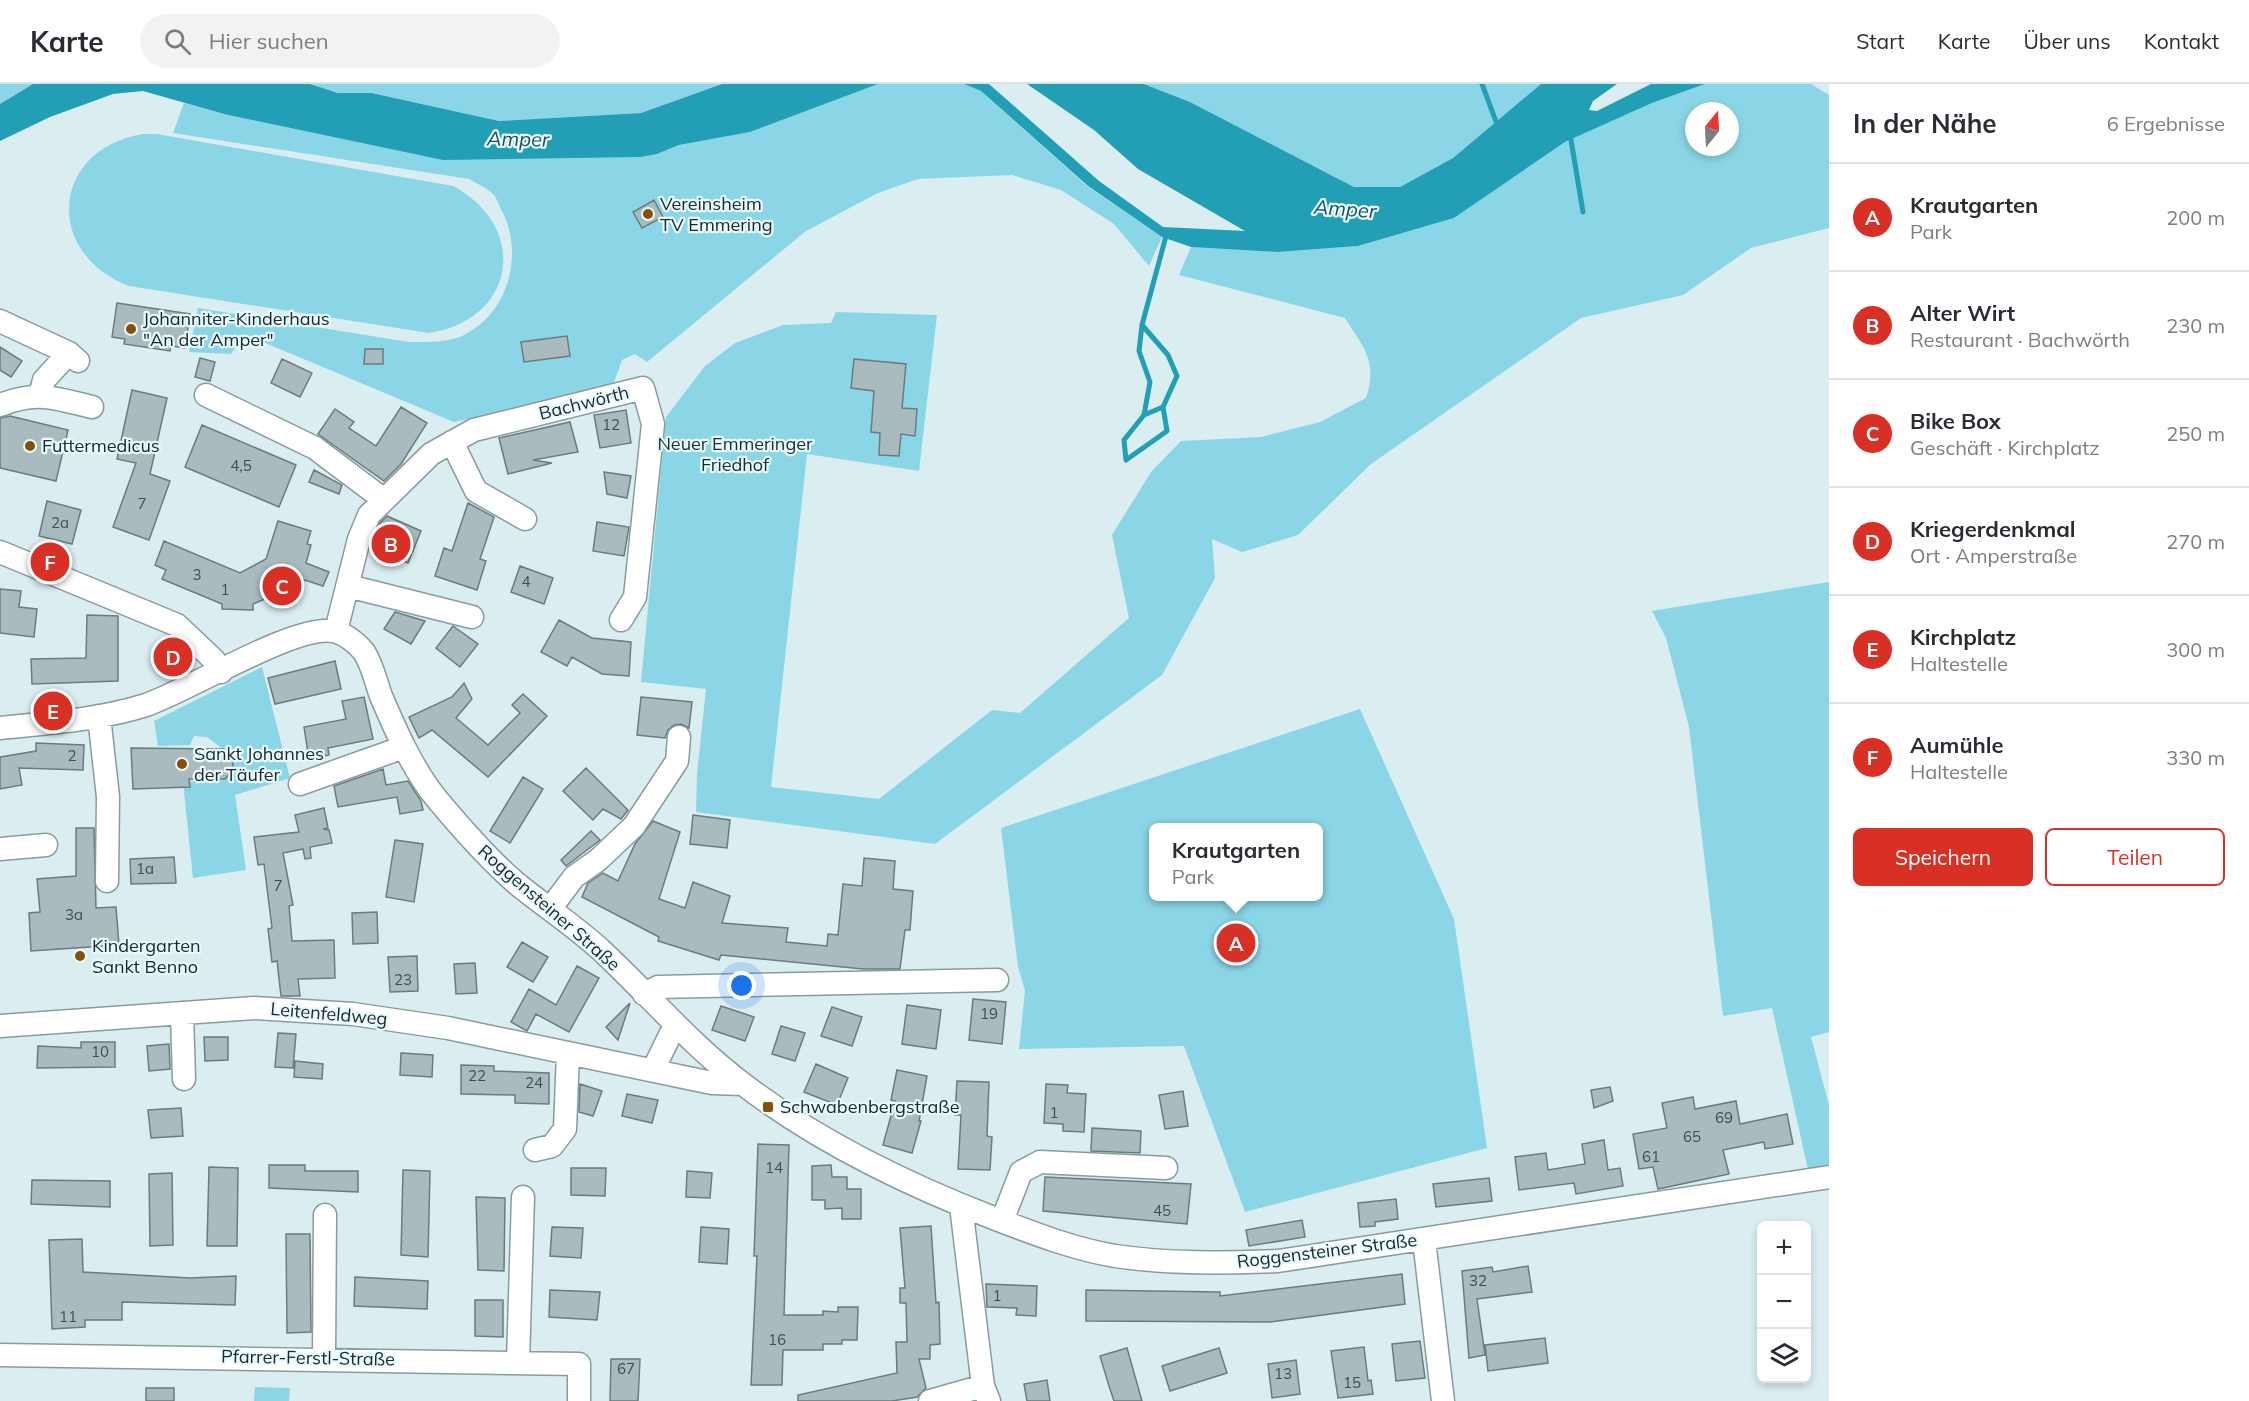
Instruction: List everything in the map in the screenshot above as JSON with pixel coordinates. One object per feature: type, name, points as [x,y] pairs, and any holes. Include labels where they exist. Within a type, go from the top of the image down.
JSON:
[{"type":"street","points":[[0,321],[73,357],[44,380],[40,395]]},
{"type":"street","name":"Bachwörth","points":[[336,631],[359,539],[369,515],[431,454],[474,430],[644,388],[654,424],[635,597],[621,621]]},
{"type":"street","points":[[0,405],[27,395],[40,395],[92,407]]},
{"type":"street","points":[[206,395],[315,448],[383,499]]},
{"type":"street","points":[[452,442],[476,491],[525,519]]},
{"type":"street","points":[[0,552],[177,625],[214,660],[221,672]]},
{"type":"street","points":[[348,586],[472,617]]},
{"type":"street","points":[[0,728],[99,716],[155,701],[306,633],[336,631]]},
{"type":"street","name":"Roggensteiner Straße","points":[[336,631],[350,638],[364,653],[404,747],[432,794],[469,837],[513,880],[600,949],[675,1025],[742,1084],[802,1124],[889,1172],[961,1206],[1063,1244],[1112,1255],[1191,1264],[1278,1261],[1829,1178]]},
{"type":"street","points":[[99,716],[108,797],[107,881]]},
{"type":"street","points":[[550,909],[574,877],[598,860],[634,826],[677,761],[680,737]]},
{"type":"street","points":[[300,784],[404,747]]},
{"type":"street","points":[[0,849],[46,845]]},
{"type":"street","points":[[644,994],[658,987],[997,980]]},
{"type":"street","name":"Leitenfeldweg","points":[[0,1026],[254,1008],[353,1014],[448,1028],[712,1083],[742,1084]]},
{"type":"street","points":[[182,1013],[184,1079]]},
{"type":"street","points":[[653,1070],[675,1025]]},
{"type":"street","points":[[535,1150],[552,1146],[565,1129],[568,1053]]},
{"type":"street","points":[[1002,1221],[1021,1172],[1040,1162],[1166,1168]]},
{"type":"street","points":[[518,1362],[524,1197]]},
{"type":"street","points":[[930,1401],[986,1394],[961,1206]]},
{"type":"street","points":[[324,1358],[325,1215]]},
{"type":"street","points":[[1424,1240],[1443,1401]]},
{"type":"street","name":"Pfarrer-Ferstl-Straße","points":[[0,1355],[324,1358],[579,1364],[579,1401]]},
{"type":"green space","points":[[0,84],[33,84],[0,104]]},
{"type":"green space","points":[[310,84],[722,84],[641,113],[499,121],[373,93],[338,93]]},
{"type":"green space","points":[[878,84],[964,84],[981,91],[1087,186],[1162,237],[1149,266],[1114,224],[1061,190],[1012,175],[918,179],[878,193],[806,231],[647,362],[635,354],[622,360],[613,385],[563,400],[454,422],[244,334],[231,354],[189,352],[198,308],[409,342],[437,342],[458,338],[479,325],[502,297],[512,263],[512,245],[509,227],[494,196],[469,179],[173,133],[184,103],[224,114],[657,154],[679,145],[750,132]]},
{"type":"green space","points":[[1144,84],[1541,84],[1453,158],[1400,187],[1354,187],[1190,102]]},
{"type":"green space","name":"Neuer Emmeringer Friedhof","points":[[1705,84],[1811,84],[1829,95],[1829,228],[1751,248],[1683,295],[1581,318],[1371,464],[1298,535],[1242,552],[1212,539],[1215,578],[1162,675],[935,844],[696,812],[697,774],[706,689],[641,682],[666,417],[705,366],[735,343],[783,325],[831,323],[836,312],[937,315],[919,471],[807,454],[771,787],[879,799],[992,710],[1020,713],[1129,618],[1112,535],[1151,472],[1181,441],[1261,437],[1320,422],[1366,398],[1370,365],[1363,347],[1345,318],[1179,275],[1191,247],[1278,252],[1358,246],[1454,218],[1565,142],[1652,103]]},
{"type":"green space","points":[[143,134],[157,134],[453,186],[478,204],[494,224],[502,247],[502,270],[495,292],[480,310],[458,325],[429,333],[129,286],[101,271],[82,250],[71,227],[69,203],[75,180],[90,159],[112,143]]},
{"type":"green space","points":[[1829,582],[1829,1032],[1811,1037],[1829,1105],[1829,1170],[1809,1174],[1772,1008],[1723,1016],[1689,727],[1666,638],[1652,611]]},
{"type":"green space","points":[[262,667],[290,778],[235,795],[246,870],[193,878],[183,782],[225,779],[233,770],[233,757],[207,737],[194,736],[190,745],[158,746],[154,721]]},
{"type":"green space","points":[[1360,709],[1454,919],[1487,1148],[1245,1212],[1184,1046],[1019,1049],[1025,991],[1018,967],[1001,828]]},
{"type":"green space","points":[[255,1387],[290,1388],[289,1401],[254,1401]]},
{"type":"water","name":"Amper","points":[[33,84],[310,84],[338,93],[372,93],[499,121],[641,113],[722,84],[878,84],[750,132],[679,145],[657,154],[640,157],[443,160],[224,114],[143,91],[113,94],[50,117],[0,141],[0,104]]},
{"type":"water","name":"Amper","points":[[964,84],[989,84],[1099,181],[1163,227],[1245,231],[1138,169],[1094,130],[1027,84],[1144,84],[1190,102],[1354,187],[1400,187],[1453,158],[1541,84],[1617,84],[1593,101],[1589,110],[1597,111],[1651,84],[1705,84],[1652,103],[1565,142],[1454,218],[1358,246],[1278,252],[1191,247],[1162,237],[1088,186],[981,91]]},
{"type":"building","name":"Vereinsheim TV Emmering","points":[[654,200],[663,217],[642,228],[633,212]]},
{"type":"building","points":[[117,303],[190,314],[185,348],[171,346],[170,351],[124,344],[125,339],[112,337]]},
{"type":"building","points":[[567,336],[570,356],[524,362],[521,342]]},
{"type":"building","points":[[0,347],[22,361],[11,377],[0,370]]},
{"type":"building","points":[[365,349],[383,349],[383,364],[364,364]]},
{"type":"building","points":[[200,358],[215,362],[210,381],[195,377]]},
{"type":"building","points":[[282,359],[312,373],[300,397],[271,383]]},
{"type":"building","points":[[854,359],[906,364],[902,408],[917,409],[915,436],[901,434],[899,456],[879,455],[880,433],[871,432],[874,391],[851,388]]},
{"type":"building","points":[[132,390],[167,398],[150,474],[170,481],[149,540],[113,527],[136,463],[117,459]]},
{"type":"building","points":[[401,407],[427,423],[401,464],[384,481],[318,434],[335,409],[354,422],[349,428],[376,446]]},
{"type":"building","points":[[626,410],[631,443],[600,448],[594,415]]},
{"type":"building","points":[[10,416],[68,430],[56,481],[0,468],[0,418]]},
{"type":"building","points":[[570,422],[578,452],[533,460],[552,463],[508,474],[499,438]]},
{"type":"building","points":[[202,425],[296,465],[279,507],[185,467]]},
{"type":"building","points":[[314,470],[342,485],[339,494],[309,482]]},
{"type":"building","points":[[604,472],[631,476],[627,498],[607,494]]},
{"type":"building","points":[[47,501],[81,510],[72,544],[39,536]]},
{"type":"building","points":[[468,503],[494,517],[480,559],[486,561],[477,590],[435,576],[444,548],[452,551]]},
{"type":"building","points":[[387,516],[421,531],[408,563],[371,548],[380,523]]},
{"type":"building","points":[[278,521],[311,531],[307,544],[311,545],[306,563],[329,572],[323,586],[305,580],[286,595],[283,591],[253,604],[253,610],[222,609],[222,604],[162,579],[166,570],[155,565],[164,541],[240,573],[266,559]]},
{"type":"building","points":[[597,522],[629,527],[624,556],[593,551]]},
{"type":"building","points":[[520,566],[553,578],[544,604],[511,592]]},
{"type":"building","points":[[0,589],[21,591],[19,607],[37,609],[34,637],[0,633]]},
{"type":"building","points":[[395,612],[425,621],[411,644],[384,629]]},
{"type":"building","points":[[87,615],[118,616],[118,681],[32,684],[31,659],[86,658]]},
{"type":"building","points":[[559,620],[592,638],[631,642],[629,676],[602,674],[572,657],[567,666],[541,652]]},
{"type":"building","points":[[453,626],[478,644],[460,667],[436,648]]},
{"type":"building","points":[[335,661],[341,689],[275,704],[268,678]]},
{"type":"building","points":[[464,683],[472,699],[456,718],[488,745],[520,713],[512,705],[523,694],[547,716],[488,777],[432,730],[419,738],[409,717],[452,697]]},
{"type":"building","points":[[364,697],[373,739],[328,748],[329,755],[309,759],[304,727],[346,719],[342,701]]},
{"type":"building","points":[[641,697],[692,702],[689,728],[681,724],[674,725],[668,730],[665,738],[637,735]]},
{"type":"building","points":[[36,743],[84,745],[83,770],[19,768],[22,785],[0,789],[0,757],[36,751]]},
{"type":"building","name":"Sankt Johannes der Täufer","points":[[131,748],[223,749],[233,757],[233,770],[225,779],[189,779],[190,787],[133,789]]},
{"type":"building","points":[[586,768],[628,810],[621,819],[603,809],[593,820],[563,791]]},
{"type":"building","points":[[383,769],[386,785],[408,781],[421,801],[423,810],[400,814],[397,797],[338,807],[334,786]]},
{"type":"building","points":[[523,777],[543,789],[510,843],[490,831]]},
{"type":"building","points":[[324,808],[328,828],[323,829],[329,830],[332,843],[310,847],[311,858],[305,859],[303,849],[283,853],[293,905],[289,906],[292,941],[334,940],[335,978],[298,979],[300,996],[281,996],[277,961],[272,962],[268,929],[272,928],[264,864],[258,865],[254,837],[299,832],[295,815]]},
{"type":"building","points":[[693,815],[730,820],[727,848],[690,844]]},
{"type":"building","points":[[653,821],[680,832],[659,899],[685,908],[693,882],[730,896],[722,923],[788,928],[786,942],[827,946],[828,934],[838,935],[843,884],[862,886],[864,858],[895,861],[893,889],[913,891],[910,930],[905,930],[900,969],[863,969],[721,955],[719,960],[658,941],[659,937],[582,897],[588,883],[603,873],[618,881],[635,844]]},
{"type":"building","points":[[76,828],[94,828],[96,908],[116,907],[119,945],[31,951],[29,913],[40,912],[37,879],[76,876]]},
{"type":"building","points":[[591,831],[600,840],[566,866],[561,860]]},
{"type":"building","points":[[395,840],[423,844],[414,902],[386,897]]},
{"type":"building","points":[[174,857],[176,883],[131,884],[130,859]]},
{"type":"building","points":[[377,912],[378,943],[353,944],[352,913]]},
{"type":"building","points":[[522,942],[548,957],[533,982],[507,967]]},
{"type":"building","points":[[417,956],[418,991],[390,992],[388,957]]},
{"type":"building","points":[[475,963],[477,993],[456,994],[454,964]]},
{"type":"building","points":[[577,966],[599,978],[569,1032],[536,1014],[527,1031],[511,1022],[529,989],[556,1005]]},
{"type":"building","points":[[973,999],[1006,1002],[1002,1044],[969,1040]]},
{"type":"building","points":[[630,1003],[618,1040],[606,1027]]},
{"type":"building","points":[[907,1005],[941,1010],[936,1049],[902,1044]]},
{"type":"building","points":[[721,1006],[754,1017],[745,1041],[712,1030]]},
{"type":"building","points":[[832,1007],[862,1017],[852,1046],[821,1036]]},
{"type":"building","points":[[781,1026],[805,1033],[795,1061],[772,1054]]},
{"type":"building","points":[[278,1033],[296,1034],[293,1068],[275,1067]]},
{"type":"building","points":[[204,1037],[228,1037],[228,1060],[205,1061]]},
{"type":"building","points":[[81,1042],[115,1042],[115,1067],[37,1068],[38,1046],[81,1048]]},
{"type":"building","points":[[169,1044],[170,1069],[149,1071],[147,1046]]},
{"type":"building","points":[[401,1053],[433,1055],[432,1077],[400,1075]]},
{"type":"building","points":[[295,1061],[323,1064],[322,1079],[294,1077]]},
{"type":"building","points":[[816,1064],[848,1078],[837,1105],[804,1092]]},
{"type":"building","points":[[461,1065],[494,1066],[494,1071],[549,1073],[549,1104],[515,1103],[515,1095],[461,1094]]},
{"type":"building","points":[[897,1070],[927,1076],[919,1121],[921,1121],[912,1153],[883,1145],[895,1101],[891,1100]]},
{"type":"building","points":[[957,1081],[989,1082],[987,1136],[992,1137],[990,1170],[958,1169],[961,1115],[955,1115]]},
{"type":"building","points":[[580,1084],[602,1091],[593,1116],[579,1112]]},
{"type":"building","points":[[1046,1084],[1068,1085],[1067,1093],[1086,1094],[1084,1132],[1063,1131],[1063,1124],[1044,1123]]},
{"type":"building","points":[[1610,1087],[1613,1101],[1594,1108],[1591,1090]]},
{"type":"building","points":[[1183,1091],[1188,1126],[1165,1129],[1159,1095]]},
{"type":"building","points":[[627,1094],[658,1100],[652,1123],[622,1116]]},
{"type":"building","points":[[1693,1097],[1695,1109],[1736,1101],[1740,1124],[1787,1114],[1793,1144],[1765,1149],[1764,1142],[1723,1150],[1729,1174],[1658,1189],[1653,1167],[1639,1169],[1633,1134],[1667,1128],[1662,1103]]},
{"type":"building","points":[[181,1108],[183,1136],[151,1138],[148,1110]]},
{"type":"building","points":[[1092,1128],[1141,1131],[1140,1153],[1091,1151]]},
{"type":"building","points":[[1604,1140],[1608,1170],[1620,1168],[1623,1186],[1576,1194],[1574,1183],[1519,1190],[1515,1157],[1546,1153],[1548,1170],[1585,1164],[1582,1144]]},
{"type":"building","points":[[758,1144],[789,1145],[784,1315],[823,1315],[823,1311],[838,1312],[838,1307],[858,1307],[857,1340],[842,1340],[842,1344],[823,1344],[823,1350],[783,1350],[782,1385],[751,1385],[757,1256],[754,1256]]},
{"type":"building","points":[[269,1165],[305,1165],[305,1171],[358,1171],[358,1192],[269,1188]]},
{"type":"building","points":[[831,1165],[832,1177],[847,1177],[847,1189],[861,1189],[861,1219],[842,1219],[842,1208],[825,1209],[825,1200],[812,1200],[812,1166]]},
{"type":"building","points":[[209,1167],[238,1168],[237,1246],[207,1246]]},
{"type":"building","points":[[571,1168],[606,1168],[605,1196],[571,1195]]},
{"type":"building","points":[[403,1170],[430,1171],[428,1257],[401,1255]]},
{"type":"building","points":[[687,1171],[712,1173],[710,1198],[686,1197]]},
{"type":"building","points":[[172,1173],[173,1245],[150,1246],[149,1174]]},
{"type":"building","points":[[1045,1177],[1191,1184],[1187,1224],[1043,1211]]},
{"type":"building","points":[[1489,1178],[1492,1201],[1436,1207],[1433,1184]]},
{"type":"building","points":[[32,1180],[110,1181],[110,1207],[31,1204]]},
{"type":"building","points":[[476,1197],[505,1198],[504,1271],[478,1270]]},
{"type":"building","points":[[1396,1199],[1398,1219],[1375,1222],[1375,1226],[1360,1227],[1358,1203]]},
{"type":"building","points":[[1302,1220],[1305,1237],[1249,1246],[1246,1230]]},
{"type":"building","points":[[931,1226],[936,1303],[939,1302],[940,1344],[930,1345],[930,1359],[919,1359],[926,1388],[917,1397],[892,1401],[798,1401],[798,1395],[897,1373],[896,1342],[907,1342],[906,1303],[900,1303],[900,1288],[905,1288],[900,1228]]},
{"type":"building","points":[[552,1227],[583,1228],[581,1258],[550,1256]]},
{"type":"building","points":[[701,1227],[729,1229],[727,1264],[699,1262]]},
{"type":"building","points":[[286,1234],[310,1234],[311,1332],[287,1333]]},
{"type":"building","points":[[82,1239],[83,1272],[190,1278],[236,1276],[235,1305],[122,1302],[122,1320],[85,1320],[85,1327],[52,1329],[49,1240]]},
{"type":"building","points":[[1528,1266],[1532,1292],[1477,1299],[1485,1355],[1469,1358],[1462,1271],[1492,1267],[1493,1272]]},
{"type":"building","points":[[1402,1274],[1405,1304],[1270,1322],[1086,1321],[1086,1290],[1220,1292],[1220,1296]]},
{"type":"building","points":[[355,1277],[428,1281],[427,1309],[354,1306]]},
{"type":"building","points":[[986,1284],[1037,1286],[1036,1316],[1016,1315],[1017,1308],[987,1307]]},
{"type":"building","points":[[550,1290],[600,1292],[597,1320],[549,1317]]},
{"type":"building","points":[[475,1300],[503,1300],[503,1337],[475,1336]]},
{"type":"building","points":[[1545,1338],[1548,1363],[1488,1371],[1485,1345]]},
{"type":"building","points":[[1420,1341],[1425,1378],[1396,1381],[1392,1344]]},
{"type":"building","points":[[1364,1347],[1368,1381],[1371,1380],[1373,1394],[1338,1398],[1331,1351]]},
{"type":"building","points":[[1127,1348],[1142,1401],[1114,1401],[1100,1356]]},
{"type":"building","points":[[1219,1348],[1227,1373],[1170,1391],[1162,1366]]},
{"type":"building","points":[[611,1359],[640,1359],[638,1401],[610,1401]]},
{"type":"building","points":[[1296,1360],[1300,1394],[1272,1398],[1268,1364]]},
{"type":"building","points":[[1047,1380],[1050,1401],[1027,1401],[1024,1384]]},
{"type":"building","points":[[146,1388],[174,1388],[174,1401],[146,1401]]},
{"type":"waterway","points":[[1482,84],[1498,127]]},
{"type":"waterway","points":[[1570,134],[1583,212]]},
{"type":"waterway","points":[[1126,460],[1124,440],[1144,415],[1150,382],[1139,351],[1142,325],[1166,236],[1170,236]]},
{"type":"waterway","points":[[1126,460],[1167,431],[1163,407],[1177,376],[1168,355],[1142,325]]},
{"type":"waterway","points":[[1144,415],[1163,407]]},
{"type":"place","name":"Vereinsheim TV Emmering","points":[[648,214]]},
{"type":"place","name":"Johanniter-Kinderhaus \"An der Amper\"","points":[[131,329]]},
{"type":"place","name":"Futtermedicus","points":[[30,446]]},
{"type":"place","name":"Alter Wirt","points":[[391,544]]},
{"type":"place","name":"Aumühle","points":[[50,562]]},
{"type":"place","name":"Bike Box","points":[[282,586]]},
{"type":"place","name":"Kriegerdenkmal","points":[[173,657]]},
{"type":"place","name":"Kirchplatz","points":[[53,711]]},
{"type":"place","name":"Sankt Johannes der Täufer","points":[[182,764]]},
{"type":"place","name":"Krautgarten","points":[[1236,943]]},
{"type":"place","name":"Kindergarten Sankt Benno","points":[[80,956]]},
{"type":"place","name":"Schwabenbergstraße","points":[[768,1107]]}]
